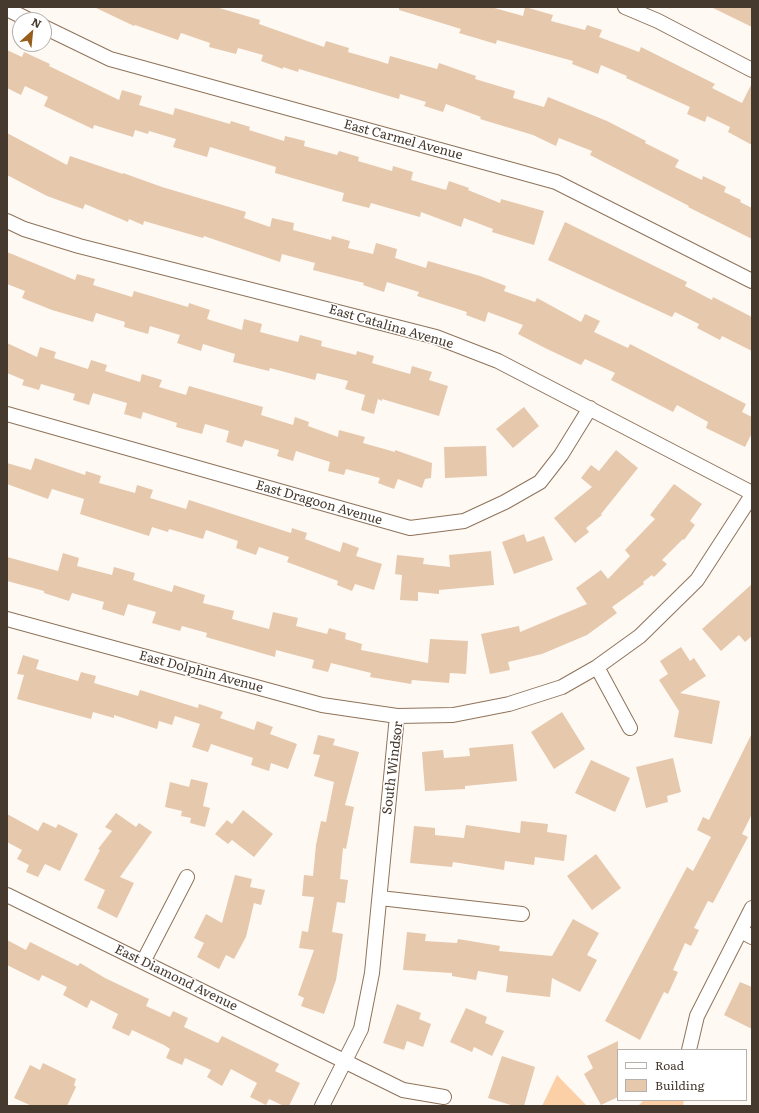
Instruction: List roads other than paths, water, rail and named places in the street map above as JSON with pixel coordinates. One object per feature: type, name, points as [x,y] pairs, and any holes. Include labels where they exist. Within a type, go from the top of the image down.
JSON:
[{"type":"street","points":[[625,7],[658,21],[752,70]]},
{"type":"street","name":"East Carmel Avenue","points":[[52,31],[110,59],[556,182],[752,281]]},
{"type":"street","name":"East Catalina Avenue","points":[[7,221],[24,229],[79,246],[436,337],[498,361],[752,494]]},
{"type":"street","name":"East Dragoon Avenue","points":[[7,414],[410,528],[464,521],[505,502],[540,482],[561,455],[590,408]]},
{"type":"street","name":"South Windsor","points":[[322,1106],[361,1029],[372,973],[397,716],[453,714],[509,704],[562,687],[597,667],[640,636],[697,580],[752,494]]},
{"type":"street","name":"East Dolphin Avenue","points":[[7,619],[322,705],[397,716]]},
{"type":"street","points":[[597,667],[630,728]]},
{"type":"street","points":[[143,962],[187,877]]},
{"type":"street","name":"East Diamond Avenue","points":[[7,895],[403,1090],[444,1097]]},
{"type":"street","points":[[380,898],[522,914]]},
{"type":"street","points":[[689,1049],[697,1016],[746,934],[752,908]]}]
